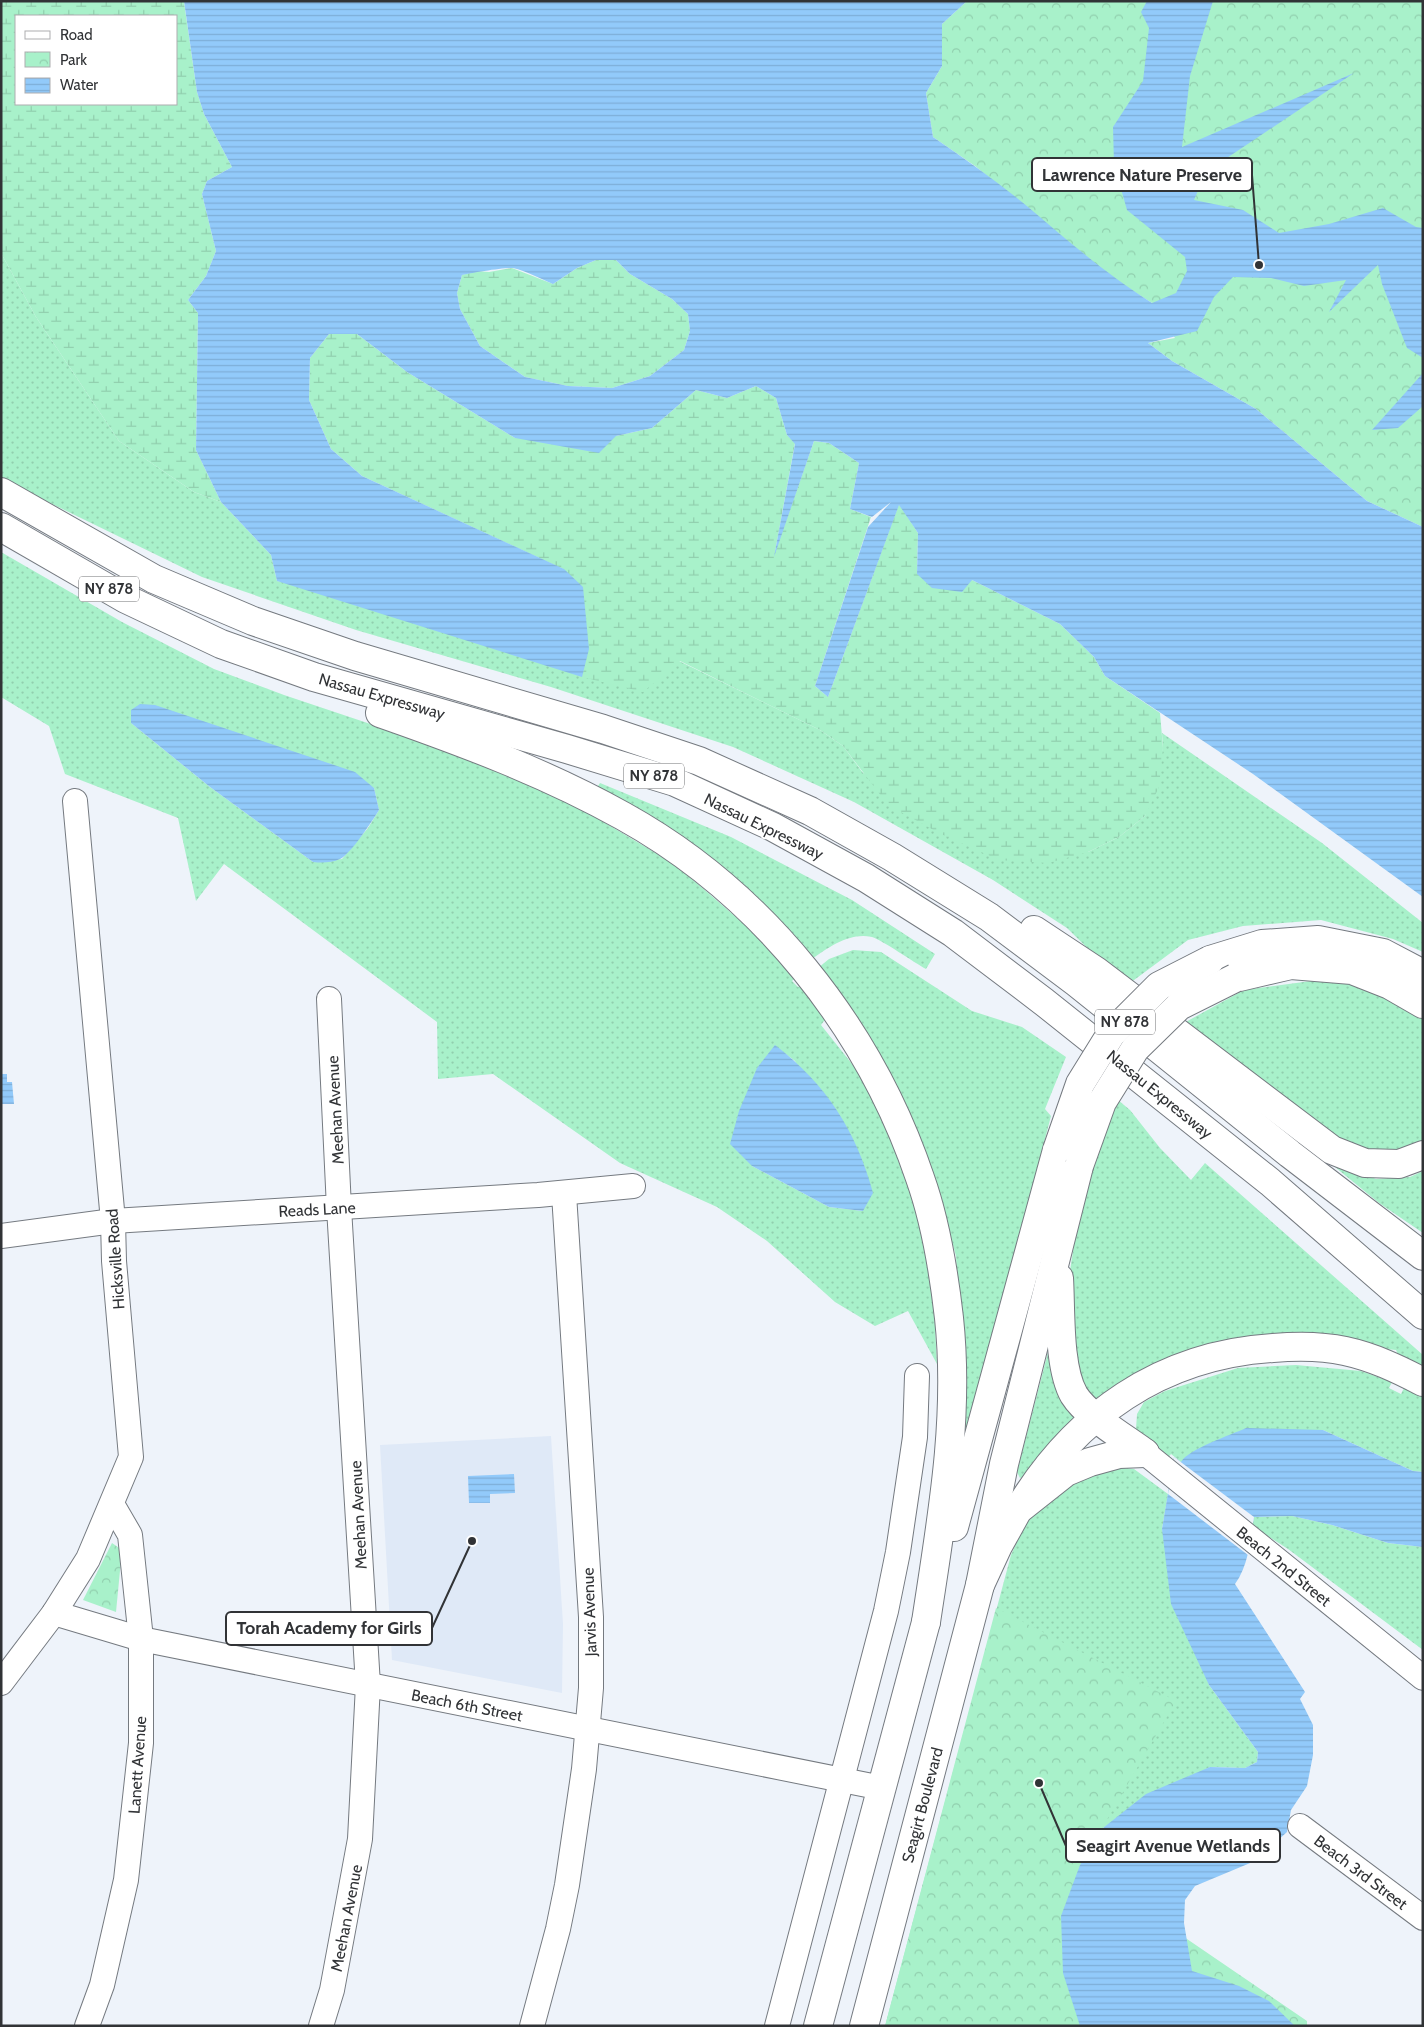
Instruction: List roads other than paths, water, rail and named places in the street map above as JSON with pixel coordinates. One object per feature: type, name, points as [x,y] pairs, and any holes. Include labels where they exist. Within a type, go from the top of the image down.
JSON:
[{"type":"main road","points":[[1,488],[42,516]]},
{"type":"main road","name":"Nassau Expressway","points":[[1,492],[154,579],[253,622],[355,656],[603,729],[690,758],[810,811],[892,857],[990,917],[1077,983],[1290,1154],[1423,1256]]},
{"type":"main road","name":"Nassau Expressway","points":[[1,528],[126,599],[221,644],[314,677],[567,749],[675,782],[773,827],[866,878],[954,933],[1044,1002],[1270,1182],[1423,1315]]},
{"type":"main road","points":[[221,644],[281,674],[348,702],[448,737],[542,776],[624,816],[691,860],[753,913],[807,971],[852,1033],[891,1104],[921,1179],[938,1247],[949,1319],[952,1396],[946,1488],[926,1622]]},
{"type":"main road","points":[[810,811],[892,849],[990,901],[1096,970],[1332,1150],[1365,1163],[1399,1164],[1423,1155]]},
{"type":"main road","points":[[818,2026],[926,1622],[964,1496],[1057,1150],[1080,1084],[1111,1034],[1159,986],[1210,960],[1262,944],[1318,940],[1384,953],[1423,974]]},
{"type":"main road","points":[[980,1584],[1004,1464],[1079,1166],[1102,1102],[1135,1049],[1179,1006],[1235,978],[1291,966],[1352,970],[1390,985],[1423,1004]]},
{"type":"main road","points":[[1057,1251],[1065,1369],[1075,1395],[1095,1417],[1145,1453]]},
{"type":"main road","points":[[980,1584],[998,1546],[1033,1484],[1064,1446],[1095,1417],[1150,1380],[1202,1359],[1254,1349],[1302,1346],[1345,1351],[1396,1368],[1423,1382]]},
{"type":"main road","points":[[1018,1510],[1066,1472],[1090,1462],[1119,1454],[1145,1453]]},
{"type":"main road","name":"Seagirt Boulevard","points":[[864,2026],[980,1584]]},
{"type":"street","name":"Hicksville Road","points":[[1,1683],[54,1613],[88,1559],[131,1457],[114,1260],[113,1221],[76,801]]},
{"type":"street","name":"Meehan Avenue","points":[[321,2026],[332,1990],[360,1839],[368,1685],[339,1208],[329,999]]},
{"type":"street","name":"Reads Lane","points":[[1,1236],[113,1221],[564,1194],[633,1186]]},
{"type":"street","name":"Jarvis Avenue","points":[[532,2026],[558,1929],[567,1885],[589,1729],[591,1617],[564,1194]]},
{"type":"street","points":[[777,2026],[886,1611],[898,1552],[915,1437],[917,1376]]},
{"type":"street","name":"Beach 2nd Street","points":[[1145,1453],[1423,1678]]},
{"type":"street","name":"Lanett Avenue","points":[[87,2026],[102,1985],[126,1880],[141,1742],[141,1638],[130,1536],[112,1504]]},
{"type":"street","name":"Beach 6th Street","points":[[54,1613],[141,1638],[882,1788]]},
{"type":"street","name":"Beach 3rd Street","points":[[1300,1826],[1423,1918]]},
{"type":"water","points":[[184,1],[967,1],[942,24],[942,66],[926,93],[933,137],[972,164],[1022,202],[1092,260],[1152,303],[1176,293],[1187,271],[1185,257],[1127,210],[1114,164],[1113,127],[1143,81],[1149,28],[1141,12],[1147,1],[1213,1],[1190,76],[1182,147],[1354,73],[1206,172],[1194,200],[1243,210],[1279,233],[1329,224],[1383,208],[1416,227],[1423,228],[1423,358],[1407,348],[1382,284],[1378,265],[1329,312],[1346,280],[1304,286],[1271,278],[1233,277],[1214,297],[1197,331],[1148,343],[1172,361],[1256,409],[1367,501],[1423,527],[1423,897],[1253,774],[1105,676],[1094,657],[1060,624],[972,580],[962,592],[932,588],[917,574],[918,533],[899,505],[828,697],[815,686],[868,527],[891,502],[872,517],[850,509],[859,463],[829,443],[814,441],[774,557],[795,444],[787,435],[776,398],[756,386],[727,398],[696,390],[652,428],[616,436],[599,453],[515,438],[407,372],[357,334],[329,334],[310,358],[309,400],[331,449],[362,476],[564,569],[583,587],[589,649],[582,677],[277,581],[271,555],[221,502],[196,450],[198,313],[188,300],[206,276],[216,251],[202,194],[207,181],[232,167],[204,114],[197,92]],"holes":[[[596,260],[616,260],[630,274],[672,299],[688,314],[690,331],[684,350],[650,376],[612,388],[568,386],[525,377],[480,346],[460,309],[457,293],[462,275],[513,268],[553,284],[577,268]]]},
{"type":"water","points":[[1423,373],[1423,406],[1398,428],[1372,430]]},
{"type":"water","points":[[140,704],[155,705],[355,772],[374,788],[379,810],[361,837],[344,856],[330,862],[313,862],[210,787],[131,723],[131,710]]},
{"type":"water","points":[[775,1045],[810,1076],[837,1111],[848,1129],[858,1149],[873,1193],[863,1211],[829,1207],[752,1166],[730,1144],[739,1111],[757,1068]]},
{"type":"water","points":[[1,1074],[7,1074],[7,1082],[12,1082],[14,1104],[2,1104]]},
{"type":"water","points":[[1246,1428],[1323,1430],[1413,1471],[1423,1472],[1423,1547],[1388,1543],[1332,1525],[1292,1516],[1254,1517],[1246,1561],[1235,1584],[1305,1692],[1300,1699],[1313,1725],[1313,1755],[1307,1786],[1291,1810],[1287,1832],[1255,1861],[1195,1886],[1185,1900],[1184,1923],[1192,1971],[1239,1986],[1269,2001],[1295,2026],[1080,2026],[1063,1973],[1061,1916],[1080,1865],[1103,1828],[1146,1794],[1210,1767],[1245,1768],[1257,1762],[1258,1752],[1209,1685],[1171,1604],[1162,1529],[1174,1457],[1181,1462],[1185,1457],[1201,1447]]},
{"type":"water","points":[[514,1474],[515,1493],[490,1494],[490,1503],[469,1503],[468,1476]]},
{"type":"place","name":"Lawrence Nature Preserve","points":[[1259,265]]},
{"type":"place","name":"Torah Academy for Girls","points":[[472,1541]]},
{"type":"place","name":"Seagirt Avenue Wetlands","points":[[1039,1783]]}]
